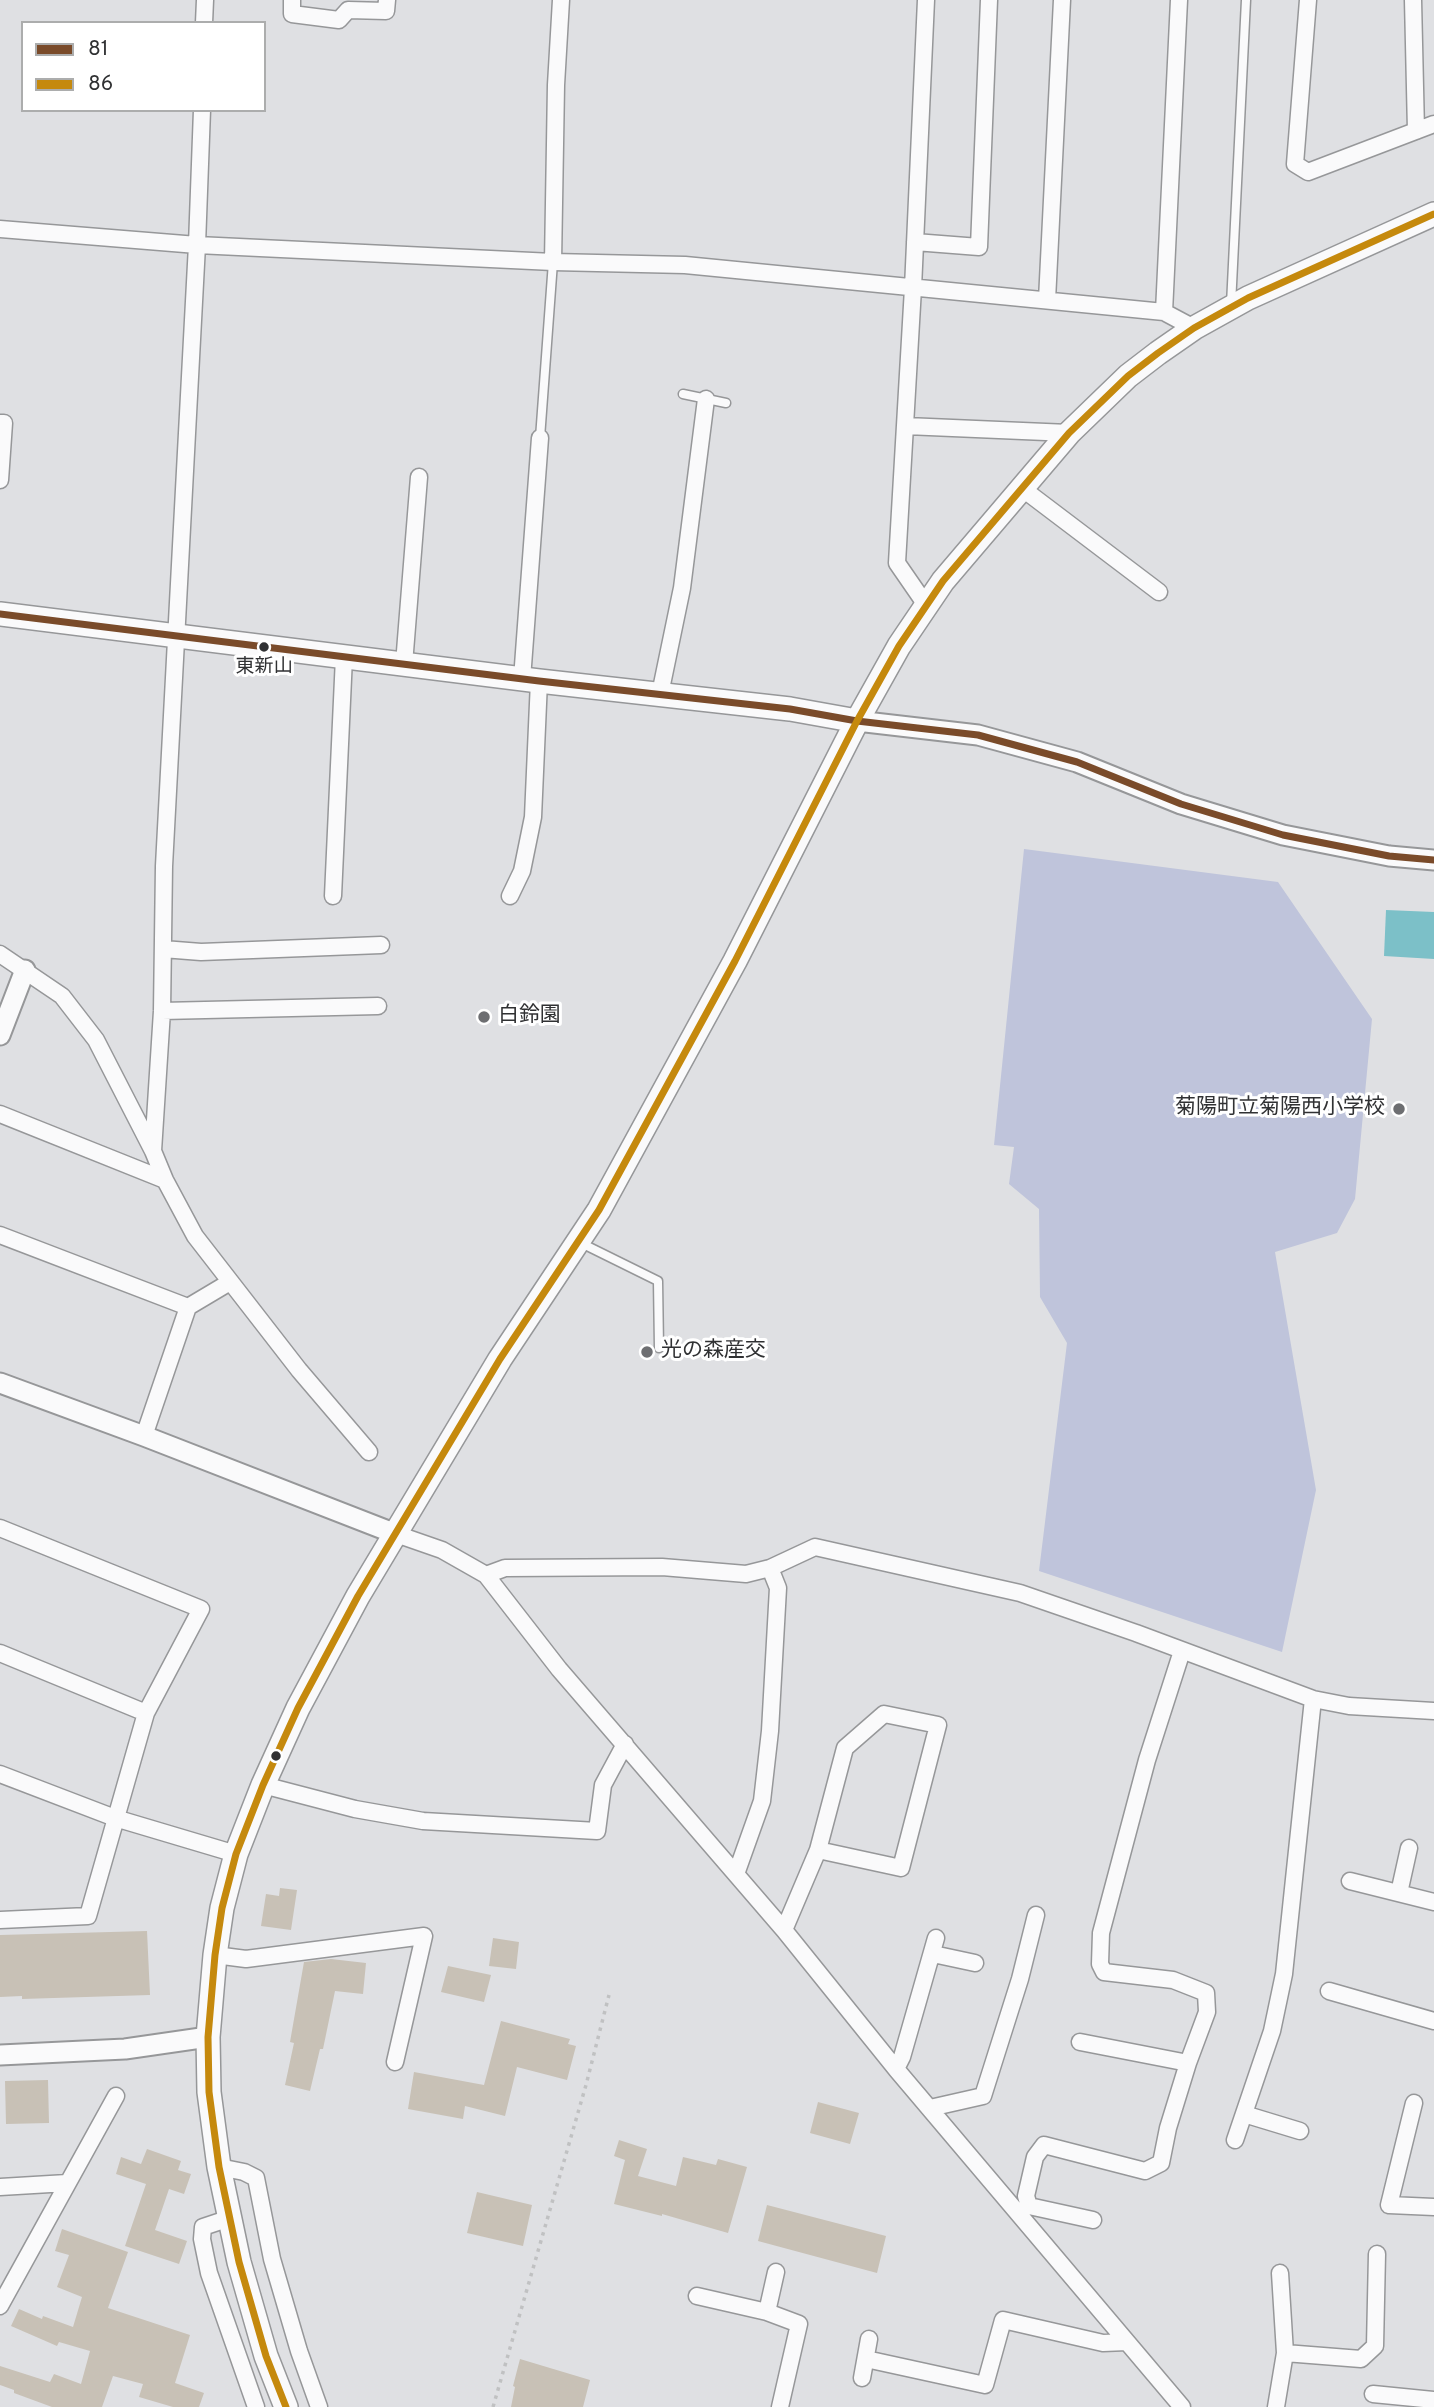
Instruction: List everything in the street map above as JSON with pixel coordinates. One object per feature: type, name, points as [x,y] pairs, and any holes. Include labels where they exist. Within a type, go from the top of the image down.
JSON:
[{"type":"main road","points":[[286,2407],[266,2356],[239,2262],[219,2167],[209,2092],[208,2037],[222,1908],[236,1854],[263,1785],[304,1697],[358,1596],[500,1359],[599,1210],[735,961],[857,721],[943,581],[1069,433],[1128,376],[1194,328],[1231,307],[1434,214]]},
{"type":"main road","points":[[0,614],[531,680],[790,709],[857,721]]},
{"type":"street","points":[[204,21],[205,0]]},
{"type":"street","points":[[292,0],[292,14],[339,20],[348,10],[386,11],[387,0]]},
{"type":"street","points":[[553,262],[556,85],[561,0]]},
{"type":"street","points":[[926,0],[914,288],[897,563],[926,605]]},
{"type":"street","points":[[915,242],[979,247],[989,0]]},
{"type":"street","points":[[1047,300],[1062,0]]},
{"type":"street","points":[[1164,312],[1179,0]]},
{"type":"street","points":[[1308,0],[1295,164],[1308,172],[1434,124]]},
{"type":"street","points":[[1413,0],[1416,131]]},
{"type":"street","points":[[153,1151],[162,1011],[164,866],[202,112]]},
{"type":"street","points":[[0,229],[197,245],[553,262],[685,265],[1164,312],[1194,328]]},
{"type":"street","points":[[660,694],[681,588],[706,399]]},
{"type":"street","points":[[0,423],[4,423],[0,481]]},
{"type":"street","points":[[905,426],[1069,433]]},
{"type":"street","points":[[510,896],[522,871],[533,817],[531,680],[540,438]]},
{"type":"street","points":[[404,664],[419,477]]},
{"type":"street","points":[[1023,489],[1159,592]]},
{"type":"street","points":[[333,896],[344,657]]},
{"type":"street","points":[[857,721],[978,735],[1077,762],[1181,804],[1283,835],[1389,856],[1434,860]]},
{"type":"street","points":[[163,949],[201,952],[381,946]]},
{"type":"street","points":[[0,954],[62,996],[96,1040],[195,1236],[299,1370],[369,1452]]},
{"type":"street","points":[[0,1035],[25,970]]},
{"type":"street","points":[[162,1011],[378,1006]]},
{"type":"street","points":[[0,1114],[165,1180]]},
{"type":"street","points":[[0,1235],[188,1307]]},
{"type":"street","points":[[144,1436],[188,1307],[230,1282]]},
{"type":"street","points":[[0,1383],[442,1550],[486,1575],[559,1669],[784,1930],[1177,2404]]},
{"type":"street","points":[[0,1528],[201,1609],[146,1713],[88,1916],[0,1920]]},
{"type":"street","points":[[486,1575],[505,1568],[663,1567],[746,1574],[770,1568],[815,1547],[1020,1593],[1313,1699],[1349,1706],[1434,1711]]},
{"type":"street","points":[[736,1874],[762,1801],[770,1731],[778,1588],[770,1568]]},
{"type":"street","points":[[1093,2220],[1029,2206],[1026,2196],[1035,2157],[1044,2145],[1145,2171],[1161,2164],[1168,2128],[1207,2012],[1206,1993],[1173,1980],[1104,1972],[1100,1964],[1101,1933],[1147,1760],[1182,1651]]},
{"type":"street","points":[[0,1653],[146,1713]]},
{"type":"street","points":[[1235,2140],[1272,2031],[1284,1974],[1313,1699]]},
{"type":"street","points":[[784,1930],[818,1850],[845,1748],[884,1714],[938,1725],[901,1868],[818,1850]]},
{"type":"street","points":[[263,1785],[355,1808],[423,1821],[597,1831],[603,1785],[625,1744]]},
{"type":"street","points":[[0,1773],[115,1818],[236,1854]]},
{"type":"street","points":[[1399,1893],[1409,1848]]},
{"type":"street","points":[[1350,1881],[1434,1902]]},
{"type":"street","points":[[930,2108],[983,2096],[1020,1979],[1036,1915]]},
{"type":"street","points":[[215,1955],[246,1959],[425,1936],[395,2062]]},
{"type":"street","points":[[896,2068],[902,2057],[934,1947],[975,1963]]},
{"type":"street","points":[[1329,1991],[1434,2021]]},
{"type":"street","points":[[0,2055],[125,2049],[208,2037]]},
{"type":"street","points":[[1080,2042],[1188,2063]]},
{"type":"street","points":[[0,2306],[116,2096]]},
{"type":"street","points":[[1414,2103],[1390,2205],[1434,2207]]},
{"type":"street","points":[[1244,2114],[1300,2131]]},
{"type":"street","points":[[219,2167],[244,2172],[256,2178],[272,2259],[299,2351],[319,2407]]},
{"type":"street","points":[[0,2187],[67,2183]]},
{"type":"street","points":[[230,2218],[203,2227],[202,2239],[209,2273],[256,2407]]},
{"type":"street","points":[[1285,2353],[1361,2359],[1375,2346],[1377,2254]]},
{"type":"street","points":[[767,2312],[776,2272]]},
{"type":"street","points":[[1276,2407],[1285,2353],[1280,2273]]},
{"type":"street","points":[[697,2296],[767,2312],[799,2324],[779,2407]]},
{"type":"street","points":[[866,2359],[985,2385],[1003,2320],[1103,2343],[1127,2342]]},
{"type":"street","points":[[862,2378],[870,2339]]},
{"type":"street","points":[[1373,2394],[1434,2400]]},
{"type":"lane","points":[[1231,307],[1246,0]]},
{"type":"lane","points":[[540,438],[553,262]]},
{"type":"lane","points":[[683,394],[726,403]]},
{"type":"lane","points":[[579,1242],[658,1281],[659,1348]]},
{"type":"path","points":[[493,2407],[586,2085],[609,1995]]},
{"type":"shaded area","points":[[1024,849],[1278,882],[1372,1019],[1355,1199],[1337,1233],[1275,1252],[1316,1490],[1282,1652],[1039,1571],[1067,1343],[1040,1297],[1039,1209],[1009,1184],[1014,1147],[994,1145]]},
{"type":"water","points":[[1386,910],[1434,912],[1434,959],[1384,956]]},
{"type":"building","points":[[280,1888],[297,1890],[291,1930],[261,1926],[266,1894],[279,1896]]},
{"type":"building","points":[[147,1931],[150,1995],[22,1999],[22,1996],[0,1997],[0,1935]]},
{"type":"building","points":[[493,1938],[519,1942],[516,1969],[489,1966]]},
{"type":"building","points":[[331,1959],[366,1963],[363,1994],[335,1991],[323,2049],[320,2049],[310,2091],[285,2085],[294,2043],[290,2042],[304,1962]]},
{"type":"building","points":[[448,1966],[491,1975],[484,2002],[441,1992]]},
{"type":"building","points":[[501,2021],[570,2039],[568,2044],[576,2046],[567,2080],[517,2067],[505,2116],[465,2106],[463,2119],[408,2109],[414,2072],[484,2085]]},
{"type":"building","points":[[48,2080],[49,2123],[6,2124],[5,2081]]},
{"type":"building","points":[[818,2102],[859,2113],[850,2144],[810,2133]]},
{"type":"building","points":[[619,2140],[647,2149],[638,2176],[676,2186],[683,2157],[716,2165],[718,2159],[747,2167],[728,2233],[662,2214],[614,2204],[625,2160],[614,2156]]},
{"type":"building","points":[[147,2149],[181,2161],[178,2170],[191,2174],[184,2194],[169,2189],[155,2230],[187,2241],[179,2264],[125,2246],[146,2184],[116,2174],[121,2157],[141,2164]]},
{"type":"building","points":[[477,2192],[532,2205],[523,2246],[467,2233]]},
{"type":"building","points":[[767,2205],[886,2236],[877,2273],[758,2241]]},
{"type":"building","points":[[62,2229],[128,2252],[108,2308],[190,2335],[175,2383],[204,2393],[199,2407],[173,2407],[139,2397],[143,2384],[113,2376],[102,2407],[52,2407],[0,2385],[0,2366],[50,2382],[54,2374],[81,2384],[90,2351],[59,2342],[57,2346],[11,2326],[19,2309],[42,2319],[43,2316],[73,2327],[82,2297],[57,2287],[69,2255],[55,2251]]},
{"type":"building","points":[[520,2359],[590,2380],[583,2407],[511,2407]]},
{"type":"transit line","name":"86","points":[[286,2407],[266,2356],[239,2262],[219,2167],[209,2092],[208,2037],[222,1908],[236,1854],[263,1785],[298,1708],[358,1596],[500,1359],[599,1210],[735,961],[857,721],[899,646],[943,581],[1069,433],[1128,376],[1158,353],[1194,328],[1248,298],[1434,214]]},
{"type":"transit line","name":"81","points":[[0,614],[539,681],[790,709],[857,721],[978,735],[1077,762],[1181,804],[1283,835],[1389,856],[1434,860]]},
{"type":"place","name":"東新山","points":[[264,647]]},
{"type":"place","name":"白鈴園","points":[[484,1017]]},
{"type":"place","name":"菊陽町立菊陽西小学校","points":[[1399,1109]]},
{"type":"place","name":"光の森産交","points":[[647,1352]]}]
